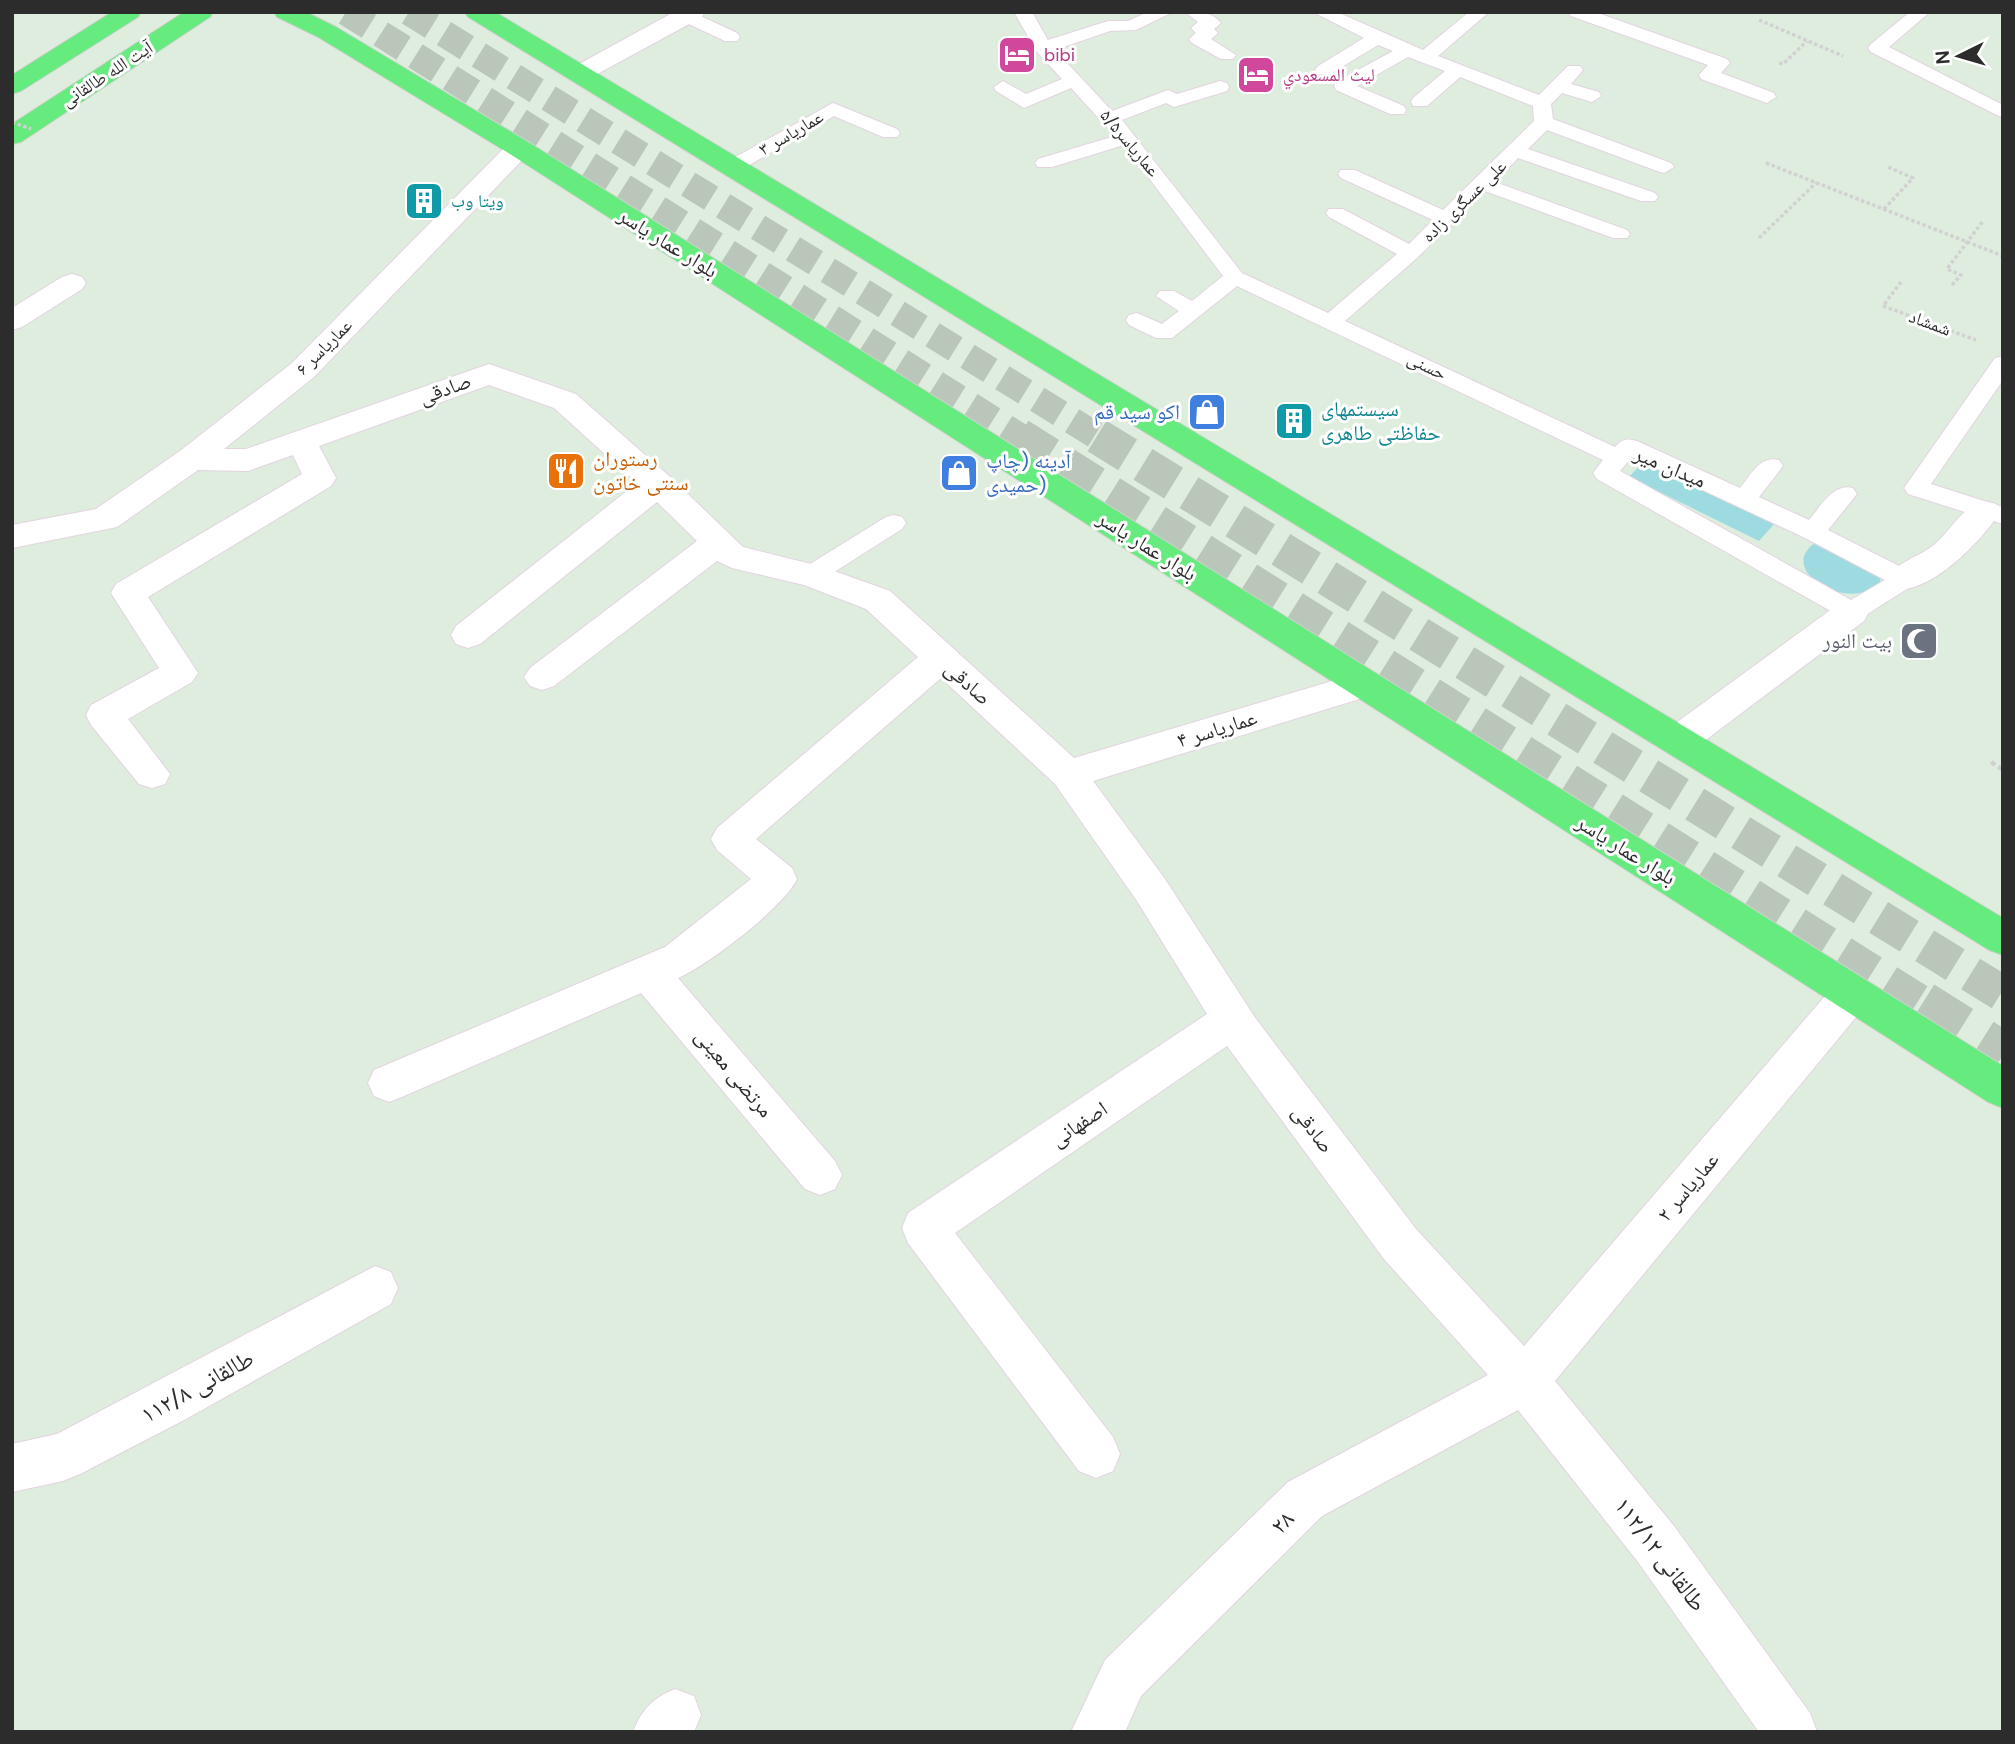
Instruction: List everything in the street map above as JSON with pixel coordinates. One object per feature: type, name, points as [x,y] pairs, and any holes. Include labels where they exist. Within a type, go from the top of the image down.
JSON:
[{"type":"main road","name":"آیت الله طالقانی","points":[[12,86],[130,12]]},
{"type":"main road","name":"آیت الله طالقانی","points":[[22,133],[201,12]]},
{"type":"main road","name":"بلوار عمار یاسر","points":[[286,12],[327,22],[519,148],[2003,1089]]},
{"type":"main road","points":[[477,12],[2003,938]]},
{"type":"street","points":[[579,74],[690,14]]},
{"type":"street","name":"عماریاسر ۶","points":[[13,537],[105,519],[191,459],[303,370],[519,148]]},
{"type":"street","points":[[12,321],[72,283]]},
{"type":"street","name":"صادقی","points":[[191,459],[248,460],[489,374],[565,401],[658,484],[732,556],[811,575],[878,600],[1068,774],[1151,890],[1233,1019],[1400,1244],[1525,1381]]},
{"type":"street","points":[[152,774],[104,715],[180,673],[128,593],[320,478],[301,441]]},
{"type":"street","points":[[468,635],[658,484]]},
{"type":"street","points":[[1904,579],[1946,553],[1993,514]]},
{"type":"street","points":[[542,677],[719,542]]},
{"type":"street","points":[[1678,741],[1852,612]]},
{"type":"street","points":[[389,1083],[679,959],[741,912],[778,879],[730,839],[941,658]]},
{"type":"street","name":"عماریاسر ۴","points":[[1068,774],[1366,684]]},
{"type":"street","name":"مرتضی معینی","points":[[649,972],[820,1175]]},
{"type":"street","name":"عماریاسر ۲","points":[[1525,1381],[1852,993]]},
{"type":"street","name":"اصفهانی","points":[[1096,1454],[924,1228],[1233,1019]]},
{"type":"street","name":"طالقانی ۱۱۲/۸","points":[[12,1468],[63,1457],[169,1402],[374,1288]]},
{"type":"street","name":"۲۸","points":[[1097,1732],[1123,1678],[1305,1499],[1525,1381]]},
{"type":"street","name":"طالقانی ۱۱۲/۱۲","points":[[1525,1381],[1656,1544],[1791,1732]]},
{"type":"lane","name":"عماریاسر۵/۵","points":[[1023,12],[1043,48],[1128,138],[1235,276]]},
{"type":"lane","points":[[1043,48],[1108,26],[1130,26],[1164,12]]},
{"type":"lane","points":[[1194,12],[1212,23],[1200,28],[1209,33],[1198,39],[1227,55]]},
{"type":"lane","points":[[1322,12],[1377,38],[1458,70],[1543,113],[1664,167]]},
{"type":"lane","points":[[1426,57],[1480,12]]},
{"type":"lane","points":[[1577,12],[1721,63],[1708,75],[1767,97]]},
{"type":"lane","points":[[1921,12],[1877,48],[2003,112]]},
{"type":"lane","points":[[690,14],[731,37]]},
{"type":"lane","points":[[1324,70],[1377,38]]},
{"type":"lane","points":[[1397,110],[1343,86],[1407,50]]},
{"type":"lane","points":[[1420,102],[1458,70]]},
{"type":"lane","name":"علی عسگری زاده","points":[[1332,321],[1411,253],[1516,150],[1559,86],[1574,70]]},
{"type":"lane","points":[[1003,87],[1024,102],[1074,80]]},
{"type":"lane","points":[[1559,86],[1592,96]]},
{"type":"lane","points":[[1110,118],[1168,96],[1174,101],[1220,87]]},
{"type":"lane","name":"عماریاسر ۳","points":[[732,167],[826,105],[890,133]]},
{"type":"lane","points":[[1045,163],[1128,138]]},
{"type":"lane","points":[[1516,150],[1648,197]]},
{"type":"lane","points":[[1348,174],[1446,219]]},
{"type":"lane","points":[[1480,183],[1620,234]]},
{"type":"lane","points":[[1336,214],[1411,253]]},
{"type":"lane","points":[[1137,320],[1164,333],[1235,276]]},
{"type":"lane","name":"حسنی","points":[[1235,276],[1618,458]]},
{"type":"lane","points":[[1167,296],[1193,310]]},
{"type":"lane","points":[[1993,514],[1916,488],[2003,363]]},
{"type":"lane","name":"میدان میر","points":[[1852,612],[1605,473],[1629,446],[1813,532],[1904,579]]},
{"type":"lane","points":[[1744,500],[1771,466]]},
{"type":"lane","points":[[1813,532],[1845,494]]},
{"type":"lane","points":[[811,575],[894,523]]},
{"type":"lane","points":[[1852,612],[1904,579]]},
{"type":"path","points":[[1759,20],[1859,62],[1877,48]]},
{"type":"path","points":[[1770,59],[1783,64],[1807,41]]},
{"type":"path","points":[[12,122],[22,133]]},
{"type":"path","points":[[1766,163],[2003,256]]},
{"type":"path","points":[[1884,209],[1913,178],[1888,166]]},
{"type":"path","points":[[1759,238],[1816,183]]},
{"type":"path","points":[[1952,285],[1961,275],[1947,269],[1965,241],[1983,221]]},
{"type":"path","name":"شمشاد","points":[[1900,282],[1883,306],[1978,341]]},
{"type":"path","points":[[1991,762],[2003,770]]},
{"type":"shaded area","points":[[1645,460],[1775,523],[1759,541],[1629,477]]},
{"type":"shaded area","points":[[1815,543],[1881,575],[1880,583],[1867,591],[1851,594],[1821,585],[1810,576],[1804,565],[1805,554]]},
{"type":"tunnel","points":[[346,12],[1022,438]]},
{"type":"tunnel","points":[[409,12],[1100,438]]},
{"type":"tunnel","points":[[1019,436],[1925,1006]]},
{"type":"tunnel","points":[[1097,436],[2003,994]]},
{"type":"tunnel","points":[[1922,1004],[2003,1055]]},
{"type":"place","name":"bibi","points":[[1017,55]]},
{"type":"place","name":"ليث المسعودي","points":[[1256,75]]},
{"type":"place","name":"ویتا وب","points":[[424,201]]},
{"type":"place","name":"اکو سید قم","points":[[1207,412]]},
{"type":"place","name":"سیستمهای حفاظتی طاهری","points":[[1294,421]]},
{"type":"place","name":"رستوران سنتی خاتون","points":[[566,471]]},
{"type":"place","name":"آدینه (چاپ حمیدی)","points":[[959,473]]},
{"type":"place","name":"بیت النور","points":[[1919,641]]}]
